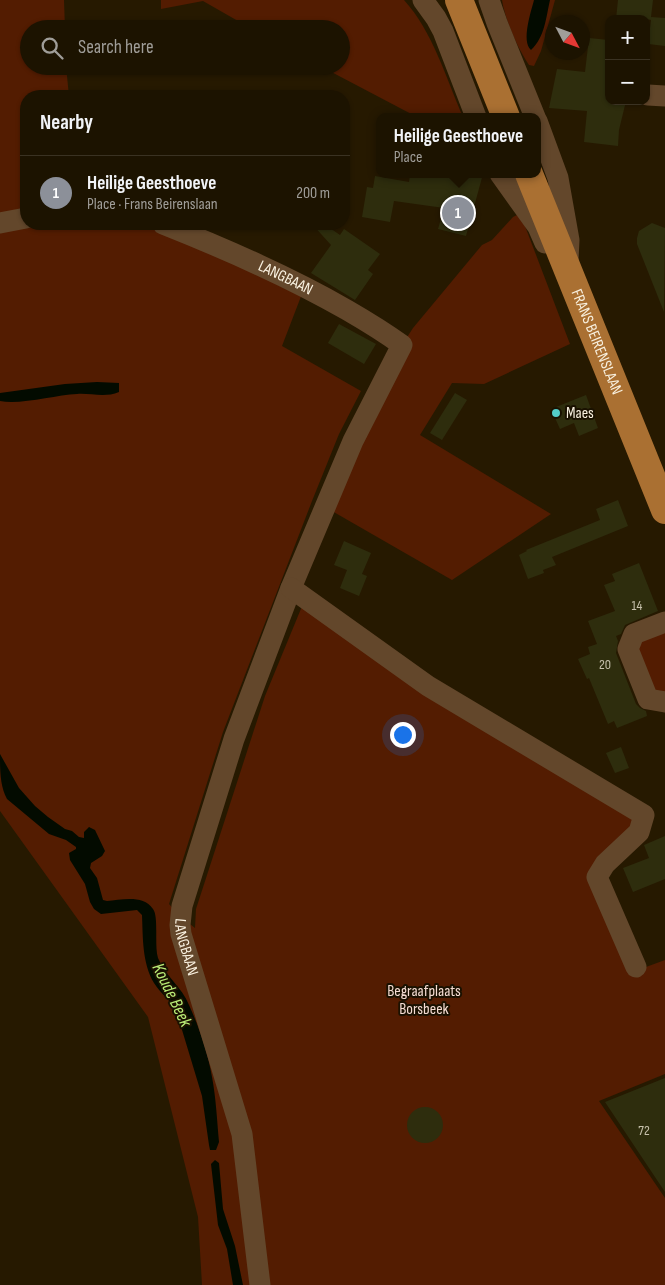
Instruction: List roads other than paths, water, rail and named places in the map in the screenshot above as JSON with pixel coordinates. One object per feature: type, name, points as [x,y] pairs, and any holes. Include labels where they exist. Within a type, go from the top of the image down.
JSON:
[{"type":"main road","points":[[459,0],[504,113]]},
{"type":"main road","name":"FRANS BEIRENSLAAN","points":[[531,178],[665,510]]},
{"type":"street","points":[[423,0],[443,31],[474,113]]},
{"type":"street","points":[[489,0],[496,23],[533,113]]},
{"type":"street","points":[[541,132],[558,178],[569,240],[568,270]]},
{"type":"street","points":[[503,178],[538,227],[545,244],[568,270]]},
{"type":"street","points":[[0,223],[20,219]]},
{"type":"street","name":"LANGBAAN","points":[[178,230],[230,250],[305,286],[388,334],[402,345],[352,441],[291,588],[234,738],[182,906],[180,926],[242,1134],[260,1285]]},
{"type":"street","points":[[291,588],[428,686],[644,815],[639,832],[605,864],[596,877],[636,967]]},
{"type":"street","points":[[665,622],[634,634],[628,649],[648,699],[665,702]]},
{"type":"water","points":[[534,0],[550,0],[542,33],[531,50],[527,40],[529,19]]},
{"type":"water","points":[[119,383],[119,392],[103,395],[68,395],[18,402],[0,401],[0,393],[65,384]]},
{"type":"water","name":"Koude Beek","points":[[0,754],[19,788],[48,817],[79,837],[84,838],[84,832],[89,827],[95,830],[105,851],[102,856],[91,863],[90,868],[97,878],[103,900],[132,899],[144,901],[153,909],[156,918],[158,958],[186,999],[193,1013],[208,1059],[217,1117],[219,1142],[216,1150],[210,1150],[202,1096],[176,1010],[156,987],[147,967],[142,915],[137,910],[101,914],[94,909],[85,884],[70,860],[69,853],[76,849],[76,847],[66,840],[49,834],[7,799],[0,772]]},
{"type":"water","points":[[215,1160],[219,1163],[223,1209],[235,1246],[243,1285],[233,1285],[227,1249],[218,1225],[211,1164]]},
{"type":"place","name":"Heilige Geesthoeve","points":[[458,213]]},
{"type":"place","name":"Maes","points":[[556,413]]},
{"type":"park label","name":"Begraafplaats Borsbeek","points":[[424,1000]]}]
